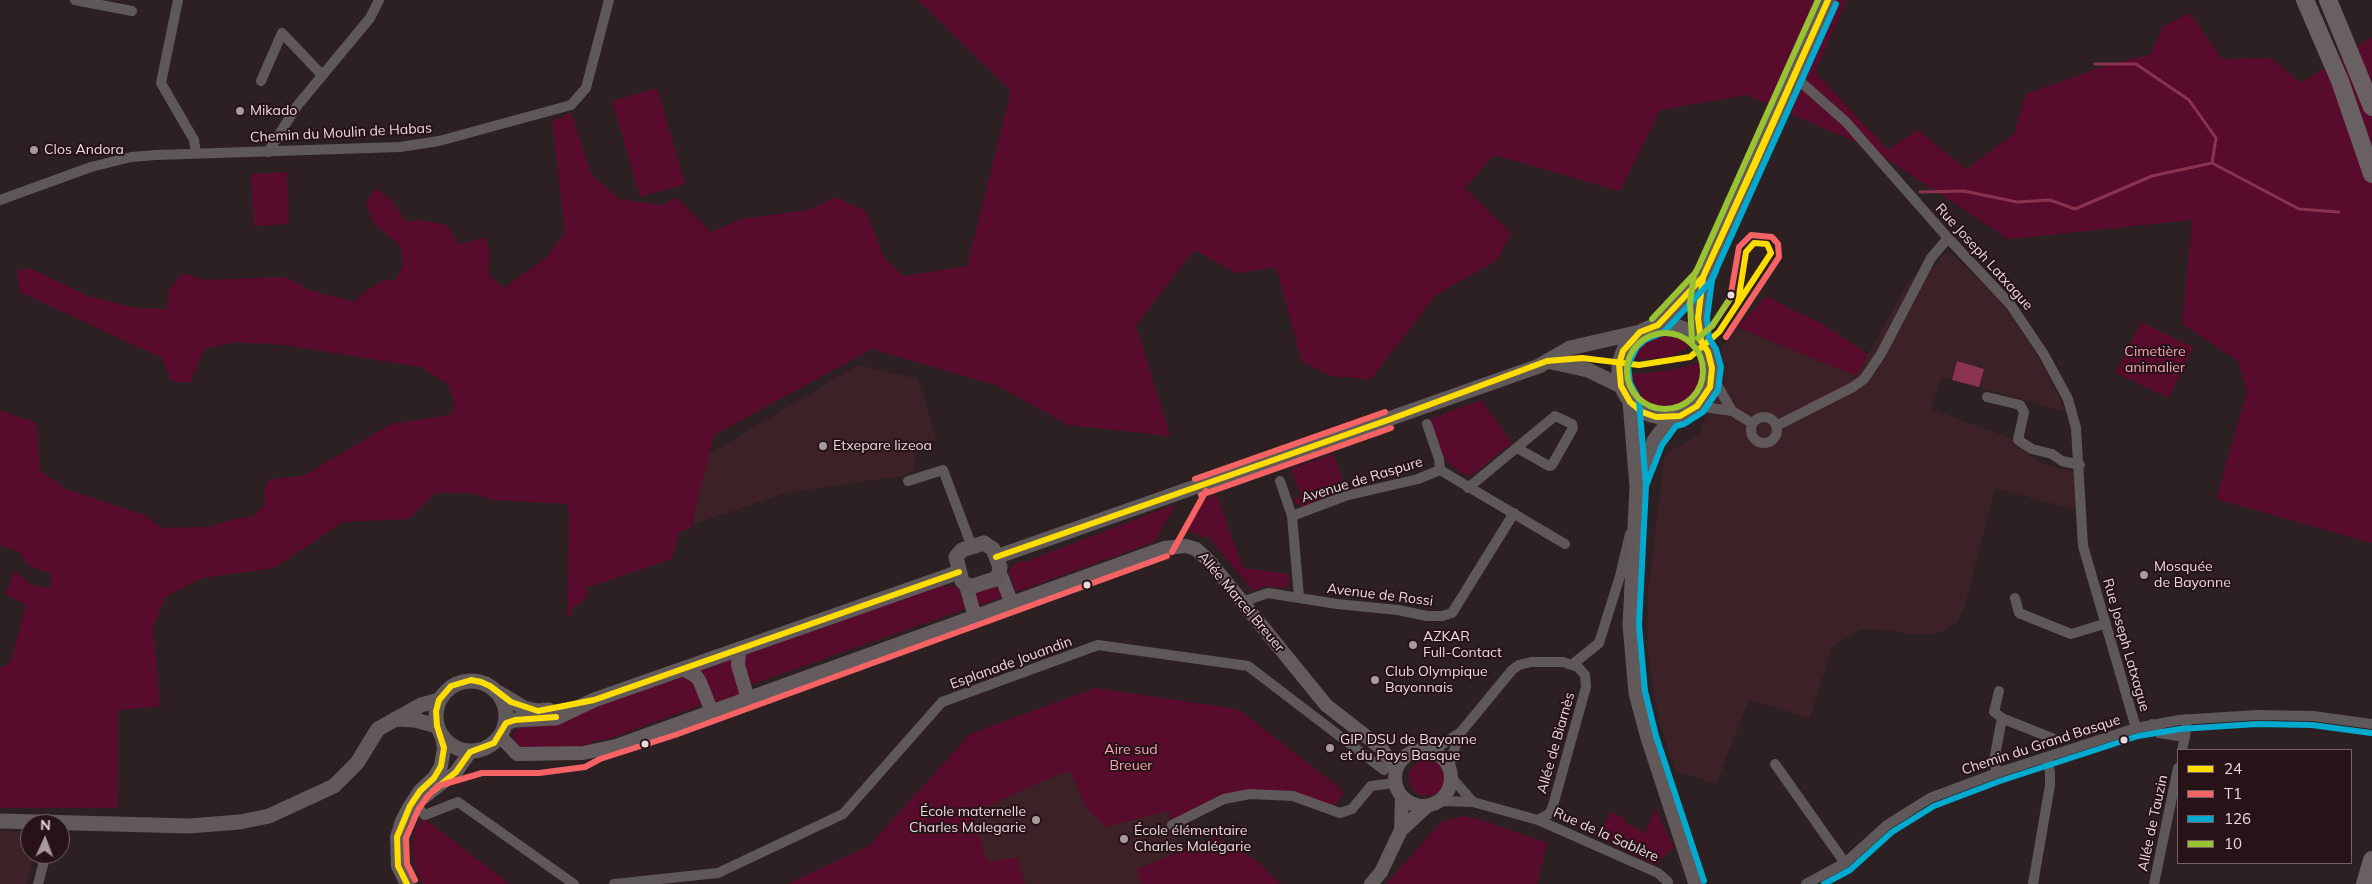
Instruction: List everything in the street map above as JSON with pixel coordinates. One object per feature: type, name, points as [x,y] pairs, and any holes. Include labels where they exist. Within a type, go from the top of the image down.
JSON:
[{"type":"highway","points":[[2304,0],[2340,81],[2372,174]]},
{"type":"highway","points":[[2328,0],[2372,107]]},
{"type":"highway","points":[[2365,884],[2372,860]]},
{"type":"main road","points":[[1640,332],[1630,341],[1623,352],[1619,364],[1621,386],[1630,402],[1642,412],[1656,417],[1671,418],[1680,416],[1697,406],[1704,397],[1712,376],[1711,360],[1701,341],[1698,318],[1703,277],[1828,0]]},
{"type":"main road","points":[[1658,325],[1703,277]]},
{"type":"main road","points":[[996,557],[1388,420],[1547,361],[1570,348],[1640,332],[1658,325],[1674,326],[1689,331],[1701,341]]},
{"type":"main road","points":[[1547,361],[1588,370],[1621,386]]},
{"type":"main road","points":[[1630,402],[1637,487],[1630,625],[1636,693],[1648,738],[1696,884]]},
{"type":"main road","points":[[1637,487],[1654,441],[1671,418]]},
{"type":"main road","points":[[984,543],[993,549],[996,557],[1000,568],[999,574],[995,579],[973,586],[962,578],[956,557],[962,550],[984,543]]},
{"type":"main road","points":[[394,719],[415,720],[440,732],[457,749],[470,752],[485,748],[516,720],[556,718],[594,700],[739,649],[962,578]]},
{"type":"main road","points":[[440,732],[436,711],[439,700],[451,686],[471,680],[481,682],[524,708],[538,711],[594,700]]},
{"type":"main road","points":[[497,692],[503,701],[506,712],[503,730]]},
{"type":"main road","points":[[70,823],[215,825],[269,816],[334,786],[357,763],[372,736],[394,719],[421,705],[439,700]]},
{"type":"main road","points":[[0,821],[20,822]]},
{"type":"street","points":[[75,0],[132,11]]},
{"type":"street","points":[[178,0],[161,83],[194,140],[196,154]]},
{"type":"street","points":[[268,152],[297,106],[370,18],[379,0]]},
{"type":"street","name":"Chemin du Moulin de Habas","points":[[0,200],[106,162],[143,156],[358,149],[439,141],[572,105],[586,88],[609,0]]},
{"type":"street","points":[[261,81],[282,33],[322,75]]},
{"type":"street","name":"Rue Joseph Latxague","points":[[1794,76],[1846,122],[1948,238],[2010,304],[2043,353],[2072,409],[2080,465],[2083,546],[2104,624],[2136,728]]},
{"type":"street","points":[[1776,426],[1854,387],[1864,379],[1881,354],[1931,258],[1948,238]]},
{"type":"street","points":[[1712,376],[1732,411]]},
{"type":"street","points":[[1987,396],[2020,405],[2024,412],[2018,440],[2032,449],[2052,454],[2062,461],[2080,465]]},
{"type":"street","points":[[1697,406],[1732,411],[1752,423]]},
{"type":"street","points":[[1468,488],[1556,416],[1572,424],[1573,428],[1552,465],[1549,466],[1517,448]]},
{"type":"street","points":[[1767,417],[1776,426],[1775,438],[1768,443],[1754,440],[1751,434],[1752,423],[1759,418],[1767,417]]},
{"type":"street","name":"Avenue de Raspure","points":[[1427,424],[1439,459],[1440,470]]},
{"type":"street","points":[[908,481],[943,470],[972,547]]},
{"type":"street","name":"Avenue de Raspure","points":[[1440,470],[1565,544]]},
{"type":"street","name":"Avenue de Raspure","points":[[1292,516],[1345,496],[1418,479],[1440,470]]},
{"type":"street","points":[[1280,481],[1292,516],[1299,597]]},
{"type":"street","points":[[1371,884],[1381,872],[1401,830],[1426,807],[1441,801],[1447,794],[1453,749],[1461,732],[1512,670],[1519,665],[1531,662],[1573,664],[1593,650],[1599,643],[1605,628],[1635,511]]},
{"type":"street","name":"Avenue de Rossi","points":[[1242,602],[1268,593],[1336,604],[1398,610],[1427,616],[1442,616],[1456,609],[1514,513]]},
{"type":"street","name":"Allée Marcel Breuer","points":[[503,730],[517,754],[596,751],[712,712],[1164,548],[1186,546],[1196,550],[1206,558],[1326,705],[1381,748],[1410,754]]},
{"type":"street","points":[[999,574],[1012,604]]},
{"type":"street","points":[[962,578],[975,617]]},
{"type":"street","points":[[2015,598],[2019,613],[2071,634],[2104,624]]},
{"type":"street","name":"Esplanade Jouandin","points":[[614,884],[718,873],[842,814],[942,702],[1098,645],[1248,666],[1392,774]]},
{"type":"street","points":[[739,649],[738,665],[748,699]]},
{"type":"street","name":"Allée de Biarnès","points":[[1538,820],[1549,814],[1552,809],[1586,687],[1587,681],[1583,671],[1573,664]]},
{"type":"street","points":[[683,669],[697,677],[712,712]]},
{"type":"street","points":[[1999,690],[1994,712],[2004,719],[2054,739]]},
{"type":"street","name":"Chemin du Grand Basque","points":[[1806,884],[1845,863],[1887,825],[1930,798],[1997,773],[2136,728],[2152,724],[2234,715],[2287,714],[2372,724]]},
{"type":"street","points":[[1997,773],[1994,761],[2004,719]]},
{"type":"street","points":[[2182,749],[2187,720]]},
{"type":"street","points":[[2152,724],[2159,733],[2185,737]]},
{"type":"street","points":[[417,807],[420,791],[434,778],[442,766],[444,748],[440,732]]},
{"type":"street","points":[[1432,751],[1461,732]]},
{"type":"street","name":"Allée Marcel Breuer","points":[[1381,748],[1392,774]]},
{"type":"street","points":[[1172,825],[1224,799],[1250,794],[1293,796],[1340,813],[1352,808],[1371,786],[1392,774],[1401,760],[1420,750],[1432,751],[1439,755],[1473,802]]},
{"type":"street","points":[[407,884],[398,866],[397,837],[402,821],[456,772],[470,752]]},
{"type":"street","points":[[2033,884],[2050,784],[2047,757]]},
{"type":"street","points":[[1775,764],[1845,863]]},
{"type":"street","name":"Allée de Tauzin","points":[[2154,884],[2177,773]]},
{"type":"street","points":[[1392,774],[1402,797],[1401,830]]},
{"type":"street","points":[[1402,797],[1417,806],[1426,807]]},
{"type":"street","name":"Rue de la Sablère","points":[[1441,801],[1473,802],[1538,820],[1658,873],[1668,882]]},
{"type":"street","points":[[417,807],[425,815],[458,802],[574,884]]},
{"type":"street","points":[[38,884],[43,864]]},
{"type":"shaded area","points":[[1944,253],[1951,253],[2001,300],[2037,355],[2067,412],[1941,377],[1931,409],[2010,438],[2040,463],[2075,472],[2076,510],[1995,488],[1964,609],[1956,623],[1942,632],[1920,635],[1877,629],[1861,629],[1832,647],[1810,718],[1749,700],[1716,784],[1679,772],[1674,767],[1660,724],[1647,643],[1648,591],[1664,459],[1668,452],[1698,435],[1725,375],[1721,348],[1737,327],[1856,376],[1910,279],[1936,266]]},
{"type":"shaded area","points":[[1957,361],[1984,369],[1979,387],[1952,380]]},
{"type":"shaded area","name":"Etxepare lizeoa","points":[[858,365],[918,379],[937,440],[916,449],[914,471],[909,471],[909,475],[785,493],[695,524],[674,475]]},
{"type":"shaded area","points":[[1071,772],[1086,807],[1105,827],[1169,811],[1180,852],[1137,869],[1141,884],[1025,884],[1017,858],[987,861],[971,813],[1059,774]]},
{"type":"shaded area","points":[[0,831],[20,832],[20,864],[32,864],[27,884],[0,884]]},
{"type":"green space","points":[[918,0],[1847,0],[1815,72],[1888,150],[1918,130],[1966,169],[2014,134],[2026,94],[2105,66],[2151,54],[2162,27],[2190,13],[2222,59],[2271,58],[2301,83],[2372,37],[2372,543],[2216,499],[2247,392],[2238,361],[2182,324],[2192,220],[2008,239],[1872,149],[1747,95],[1660,110],[1620,191],[1494,155],[1465,188],[1511,233],[1497,260],[1436,295],[1371,379],[1331,376],[1302,362],[1276,267],[1236,273],[1194,250],[1136,325],[1170,436],[1068,425],[998,386],[872,349],[714,435],[691,528],[679,532],[672,559],[586,588],[588,597],[571,609],[571,616],[567,616],[569,517],[567,504],[494,500],[470,493],[435,493],[409,519],[343,522],[274,568],[202,578],[165,597],[153,627],[160,706],[118,710],[117,808],[0,808],[0,668],[11,661],[26,605],[6,594],[14,571],[32,585],[50,588],[52,574],[27,565],[20,552],[0,545],[0,410],[36,423],[40,471],[66,489],[144,515],[162,528],[209,527],[233,519],[252,517],[265,504],[264,490],[270,479],[303,476],[391,424],[450,415],[455,406],[448,384],[420,367],[285,345],[235,342],[204,349],[190,383],[171,381],[162,358],[20,292],[17,270],[30,268],[88,296],[136,308],[167,309],[169,289],[182,273],[205,280],[286,277],[309,290],[354,302],[366,291],[384,280],[396,280],[403,266],[401,246],[374,224],[366,203],[376,188],[392,201],[406,222],[421,220],[447,225],[459,245],[485,237],[490,254],[488,274],[504,288],[547,257],[565,233],[552,121],[571,113],[591,174],[619,199],[661,205],[677,198],[711,232],[741,219],[809,210],[835,197],[866,211],[884,258],[903,276],[967,266],[1011,91]]},
{"type":"green space","points":[[657,88],[685,184],[640,197],[612,101]]},
{"type":"green space","points":[[287,172],[289,224],[254,226],[251,174]]},
{"type":"green space","points":[[1767,296],[1819,322],[1868,354],[1856,376],[1737,327]]},
{"type":"green space","name":"Cimetière animalier","points":[[2141,322],[2193,347],[2169,398],[2116,373]]},
{"type":"green space","points":[[1668,333],[1679,335],[1694,345],[1669,357],[1630,360],[1638,344],[1647,337]]},
{"type":"green space","points":[[1703,360],[1705,370],[1702,388],[1698,396],[1681,408],[1665,411],[1649,406],[1635,397],[1628,383],[1627,372],[1639,374],[1670,370]]},
{"type":"green space","points":[[1481,400],[1512,443],[1475,473],[1466,476],[1448,463],[1441,453],[1428,420]]},
{"type":"green space","points":[[1333,454],[1346,490],[1303,506],[1296,504],[1293,500],[1301,497],[1291,469]]},
{"type":"green space","points":[[1216,493],[1243,568],[1289,574],[1288,588],[1264,586],[1253,591],[1207,535],[1203,538],[1194,532],[1184,532],[1197,506]]},
{"type":"green space","points":[[1176,504],[1156,539],[1149,544],[1016,592],[1009,573],[1012,566],[1019,562],[1027,561]]},
{"type":"green space","points":[[943,584],[944,587],[954,586],[959,589],[965,609],[750,685],[743,660],[748,654]]},
{"type":"green space","points":[[997,584],[1005,596],[976,607],[971,591]]},
{"type":"green space","points":[[732,658],[742,693],[717,705],[696,671]]},
{"type":"green space","points":[[684,675],[694,682],[702,703],[699,706],[605,740],[595,740],[589,746],[525,749],[514,743],[513,734],[517,728],[531,727]]},
{"type":"green space","name":"Aire sud Breuer","points":[[1095,688],[1231,708],[1242,712],[1340,788],[1344,794],[1332,808],[1250,792],[1172,821],[1168,811],[1105,827],[1086,807],[1071,772],[1059,774],[972,813],[987,861],[1017,858],[1025,884],[787,884],[869,846],[970,734]]},
{"type":"green space","points":[[1427,760],[1434,761],[1440,765],[1444,771],[1444,785],[1440,791],[1434,795],[1427,796],[1420,795],[1414,791],[1410,785],[1409,778],[1410,771],[1414,765],[1420,761]]},
{"type":"green space","points":[[1655,809],[1674,848],[1655,865],[1599,838],[1610,812],[1625,818],[1623,821],[1645,833]]},
{"type":"green space","points":[[1462,816],[1479,819],[1547,843],[1537,884],[1386,884],[1440,823]]},
{"type":"green space","points":[[422,817],[510,884],[423,884],[415,867],[412,849],[415,830]]},
{"type":"green space","points":[[1216,837],[1257,861],[1281,884],[1141,884],[1137,869]]},
{"type":"waterway","points":[[2095,64],[2136,64],[2189,100],[2216,138],[2212,163]]},
{"type":"waterway","points":[[1920,192],[1964,191],[2017,202],[2050,200],[2075,209],[2152,176],[2212,163],[2299,209],[2339,212]]},
{"type":"transit line","name":"10","points":[[1652,319],[1696,272],[1818,0]]},
{"type":"transit line","name":"24","points":[[1828,0],[1757,160],[1703,277],[1828,0]]},
{"type":"transit line","name":"126","points":[[1704,881],[1656,736],[1645,691],[1639,625],[1646,486],[1639,400],[1630,383],[1628,365],[1637,347],[1645,340],[1664,332],[1711,281],[1836,4]]},
{"type":"transit line","name":"T1","points":[[1712,326],[1730,299],[1739,247],[1751,235],[1772,237],[1778,244],[1779,257],[1726,337]]},
{"type":"transit line","name":"24","points":[[996,557],[1388,420],[1547,361],[1582,358],[1639,365],[1690,357],[1719,332],[1771,253],[1767,244],[1754,243],[1746,252],[1738,302]]},
{"type":"transit line","name":"10","points":[[1692,341],[1690,303],[1694,275],[1700,264]]},
{"type":"transit line","name":"126","points":[[1646,486],[1662,445],[1676,426],[1684,424],[1703,412],[1718,390],[1721,367],[1716,349],[1709,338],[1707,318],[1712,280],[1716,271]]},
{"type":"transit line","name":"24","points":[[1703,277],[1698,318],[1701,341],[1708,352],[1712,368],[1710,387],[1697,406],[1680,416],[1656,417],[1642,412],[1630,402],[1621,386],[1619,364],[1623,351],[1640,332],[1658,325],[1703,277]]},
{"type":"transit line","name":"10","points":[[1698,338],[1712,326],[1731,297]]},
{"type":"transit line","name":"10","points":[[1665,333],[1679,336],[1692,344],[1700,357],[1703,371],[1700,385],[1692,398],[1679,406],[1665,409],[1651,406],[1638,398],[1630,385],[1627,371],[1630,357],[1638,344],[1651,336],[1665,333]]},
{"type":"transit line","name":"T1","points":[[1195,479],[1385,412]]},
{"type":"transit line","name":"T1","points":[[1201,495],[1391,428]]},
{"type":"transit line","name":"T1","points":[[1172,552],[1206,491]]},
{"type":"transit line","name":"T1","points":[[415,880],[407,864],[406,838],[418,810],[438,786],[482,773],[539,773],[585,767],[600,759],[675,735],[1167,556]]},
{"type":"transit line","name":"24","points":[[407,884],[398,866],[397,837],[410,806],[420,791],[434,778],[441,766],[444,748],[437,726],[436,711],[439,700],[451,686],[471,680],[481,682],[490,686],[511,702],[538,711],[594,700],[959,572]]},
{"type":"transit line","name":"24","points":[[433,791],[456,772],[470,752],[494,743],[506,723],[515,720],[556,717]]},
{"type":"transit line","name":"126","points":[[1824,884],[1850,870],[1892,832],[1934,806],[2000,781],[2138,736],[2180,729],[2257,724],[2312,725],[2371,733]]},
{"type":"place","name":"Mikado","points":[[240,111]]},
{"type":"place","name":"Clos Andora","points":[[34,150]]},
{"type":"place","name":"Etxepare lizeoa","points":[[823,446]]},
{"type":"place","name":"Mosquée de Bayonne","points":[[2144,575]]},
{"type":"place","name":"AZKAR Full-Contact","points":[[1413,645]]},
{"type":"place","name":"Club Olympique Bayonnais","points":[[1375,680]]},
{"type":"place","name":"GIP DSU de Bayonne et du Pays Basque","points":[[1330,748]]},
{"type":"place","name":"École maternelle Charles Malegarie","points":[[1036,820]]},
{"type":"place","name":"École élémentaire Charles Malégarie","points":[[1124,839]]}]
